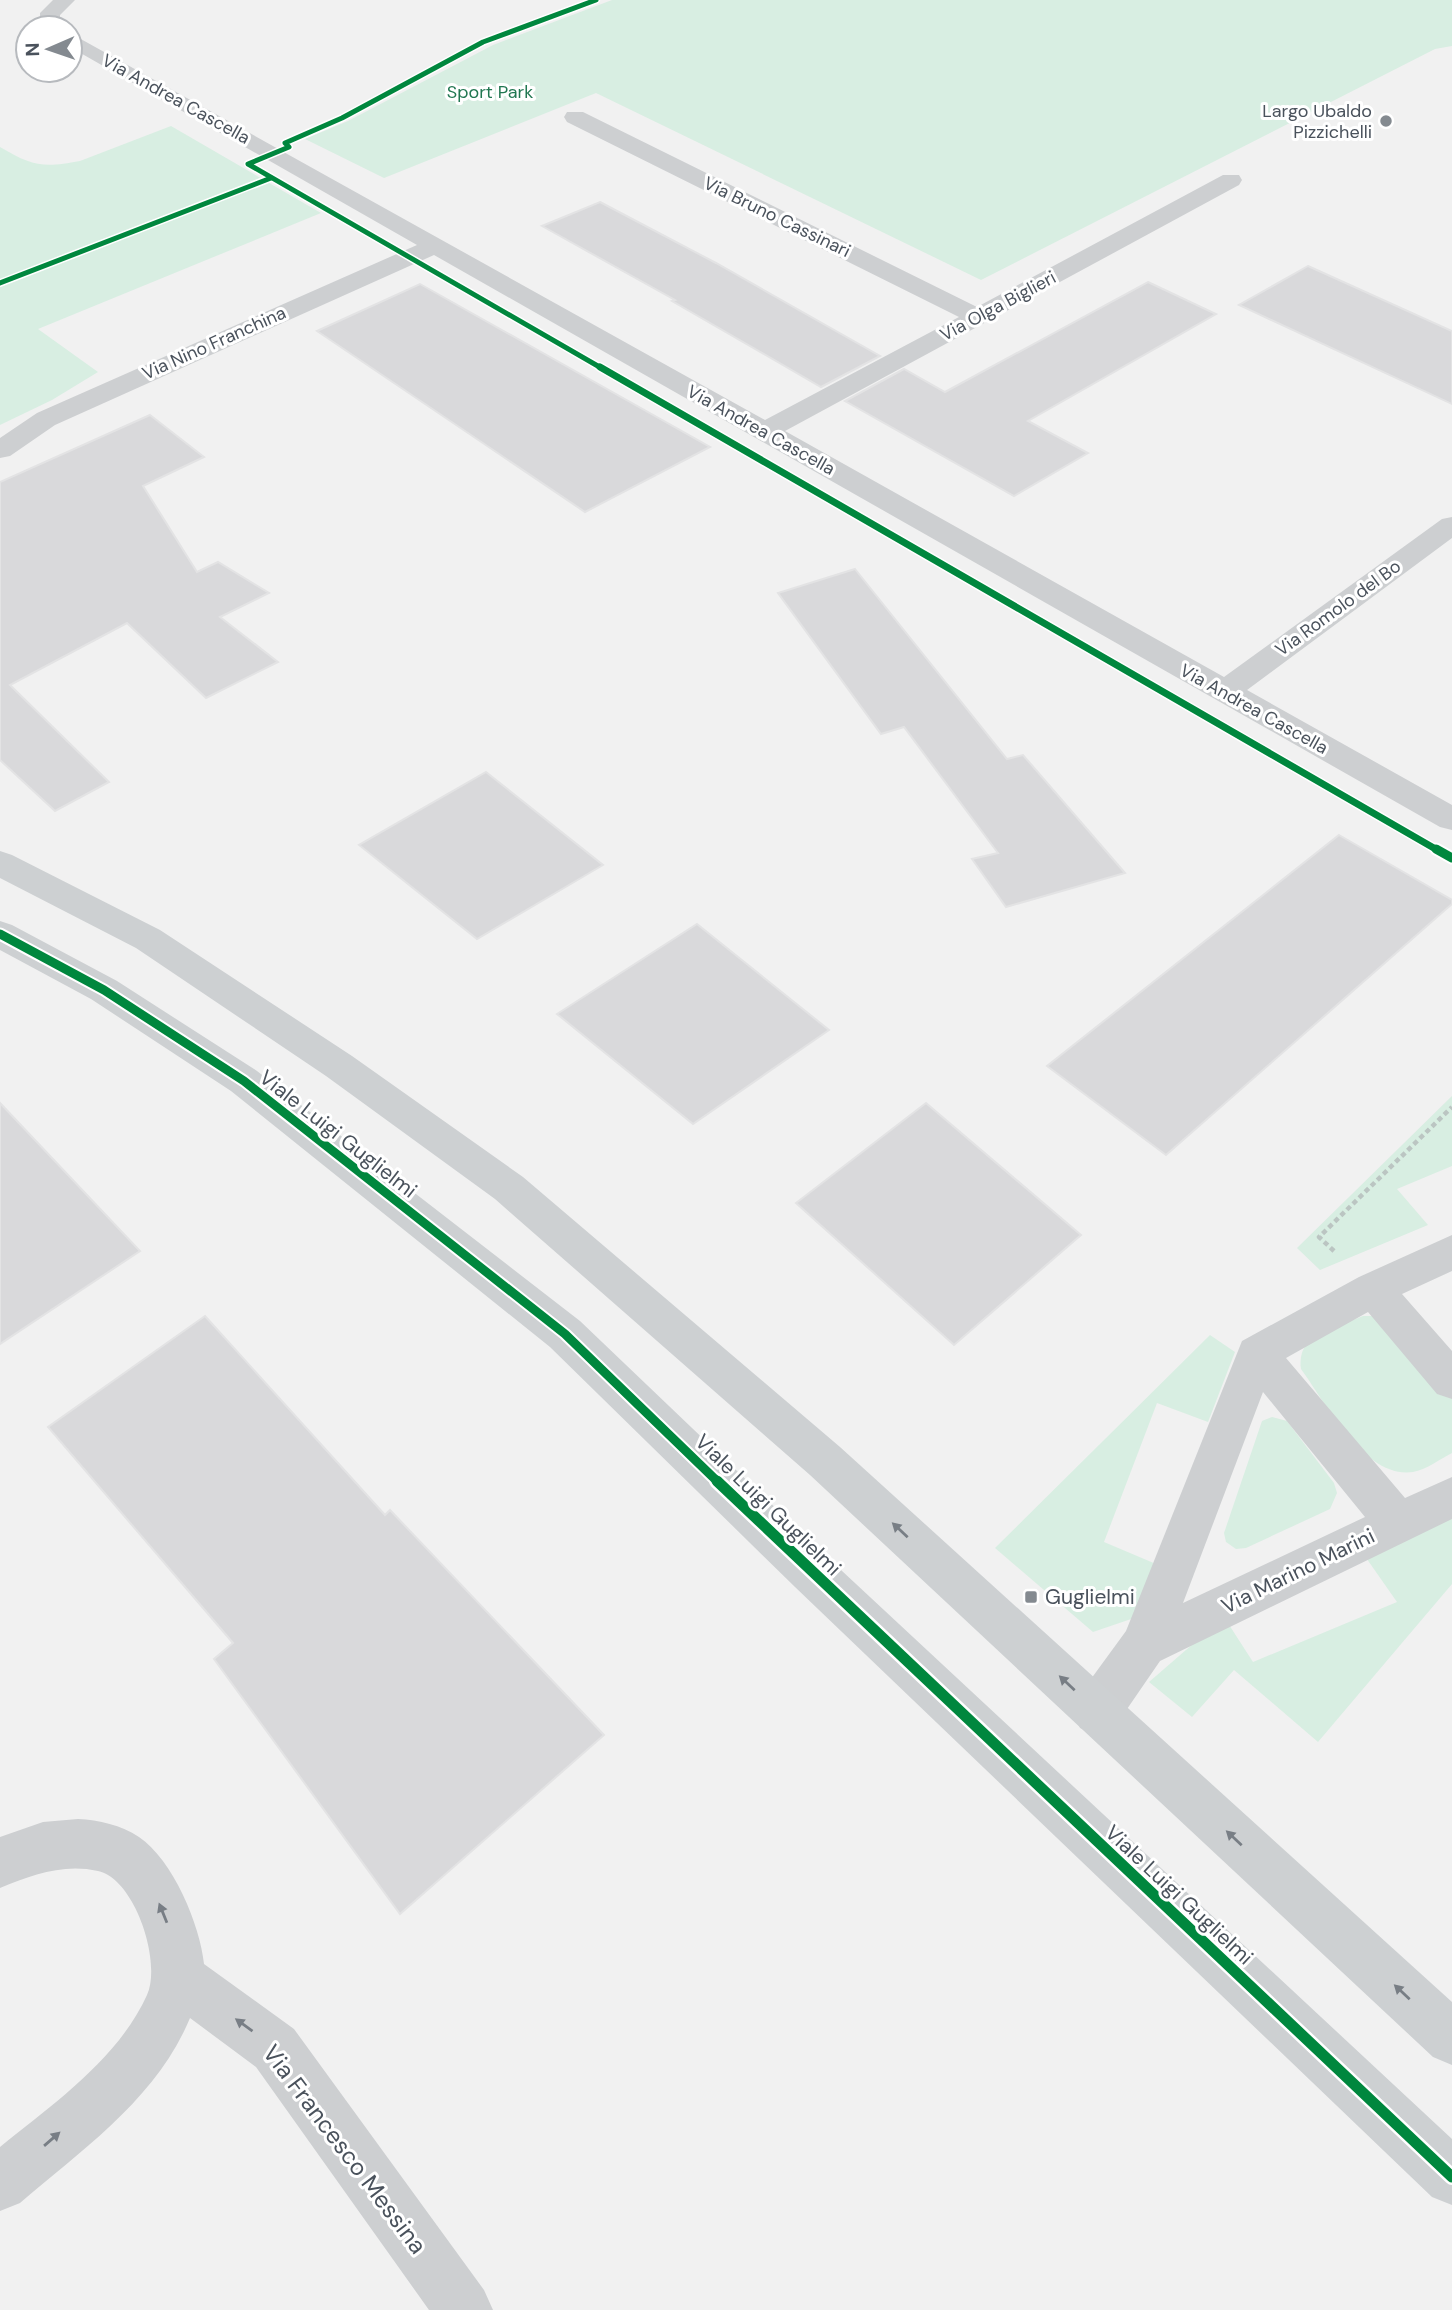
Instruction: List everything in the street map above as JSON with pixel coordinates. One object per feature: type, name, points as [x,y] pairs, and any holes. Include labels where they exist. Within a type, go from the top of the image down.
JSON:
[{"type":"street","points":[[50,14],[65,0]]},
{"type":"street","name":"Via Andrea Cascella","points":[[84,47],[1452,819]]},
{"type":"street","name":"Via Bruno Cassinari","points":[[575,117],[979,317]]},
{"type":"street","name":"Via Olga Biglieri","points":[[763,432],[1231,180]]},
{"type":"street","name":"Via Nino Franchina","points":[[0,450],[46,419],[435,246]]},
{"type":"street","name":"Via Romolo del Bo","points":[[1223,692],[1452,525]]},
{"type":"street","points":[[0,863],[148,939],[339,1066],[509,1188],[825,1461],[1452,2038]]},
{"type":"street","name":"Viale Luigi Guglielmi","points":[[0,934],[104,990],[244,1081],[565,1334],[811,1572],[1452,2177]]},
{"type":"street","points":[[1097,1711],[1144,1645],[1257,1354],[1373,1289],[1452,1252]]},
{"type":"street","points":[[1373,1289],[1452,1381]]},
{"type":"street","points":[[1257,1354],[1398,1523]]},
{"type":"street","name":"Via Marino Marini","points":[[1144,1645],[1452,1497]]},
{"type":"street","points":[[0,1863],[16,1853],[54,1844],[89,1845],[121,1853],[147,1878],[164,1913],[174,1944],[178,1977],[166,2015],[139,2060],[0,2183]]},
{"type":"street","name":"Via Francesco Messina","points":[[178,1977],[275,2048],[464,2310]]},
{"type":"path","points":[[1373,1289],[1320,1237],[1452,1107]]},
{"type":"green space","name":"Sport Park","points":[[612,0],[1452,0],[1452,46],[1435,49],[981,280],[596,93],[384,178],[305,139],[348,121],[493,45]]},
{"type":"green space","points":[[171,126],[321,213],[38,329],[98,372],[52,400],[0,425],[0,147],[38,164],[67,163],[80,161]]},
{"type":"green space","points":[[1452,1096],[1452,1166],[1397,1189],[1428,1225],[1320,1270],[1297,1248]]},
{"type":"green space","points":[[1363,1316],[1377,1316],[1452,1396],[1452,1453],[1423,1469],[1413,1472],[1395,1471],[1378,1464],[1348,1436],[1301,1369],[1301,1356],[1311,1339],[1330,1328]]},
{"type":"green space","points":[[1210,1335],[1235,1352],[1208,1422],[1157,1403],[1104,1542],[1156,1564],[1137,1617],[1093,1632],[995,1548]]},
{"type":"green space","points":[[1272,1417],[1287,1421],[1334,1483],[1337,1493],[1330,1509],[1246,1548],[1236,1549],[1226,1542],[1224,1533],[1262,1421]]},
{"type":"green space","points":[[1452,1506],[1452,1584],[1318,1742],[1234,1670],[1192,1717],[1149,1682],[1224,1617],[1253,1662],[1397,1602],[1362,1552]]},
{"type":"building","points":[[600,202],[716,263],[880,356],[821,387],[672,301],[675,300],[542,226]]},
{"type":"building","points":[[1308,266],[1452,331],[1452,404],[1239,305]]},
{"type":"building","points":[[1148,282],[1216,314],[1028,421],[1088,453],[1014,496],[845,401],[904,369],[945,392]]},
{"type":"building","points":[[420,284],[710,447],[585,512],[317,331]]},
{"type":"building","points":[[150,415],[204,457],[143,486],[197,572],[218,562],[269,593],[220,617],[278,662],[206,698],[127,623],[10,685],[109,782],[55,811],[0,760],[0,482]]},
{"type":"building","points":[[855,569],[1007,759],[1023,755],[1125,873],[1006,907],[972,859],[998,853],[904,727],[881,734],[778,593]]},
{"type":"building","points":[[486,772],[603,865],[477,939],[359,845]]},
{"type":"building","points":[[1339,835],[1452,900],[1452,904],[1166,1155],[1047,1066]]},
{"type":"building","points":[[697,924],[829,1030],[693,1124],[557,1014]]},
{"type":"building","points":[[0,1103],[140,1251],[0,1344]]},
{"type":"building","points":[[926,1103],[1081,1235],[954,1345],[796,1203]]},
{"type":"building","points":[[205,1316],[385,1515],[390,1510],[604,1735],[400,1914],[214,1659],[233,1643],[48,1427]]},
{"type":"cycle path","points":[[596,0],[483,42],[342,118],[285,143],[289,147],[248,164],[1452,858]]},
{"type":"cycle path","points":[[0,283],[271,178]]},
{"type":"cycle path","points":[[0,934],[104,990],[244,1081],[565,1334],[811,1572],[1452,2177]]},
{"type":"place","name":"Largo Ubaldo Pizzichelli","points":[[1386,121]]},
{"type":"place","name":"Guglielmi","points":[[1031,1597]]}]
